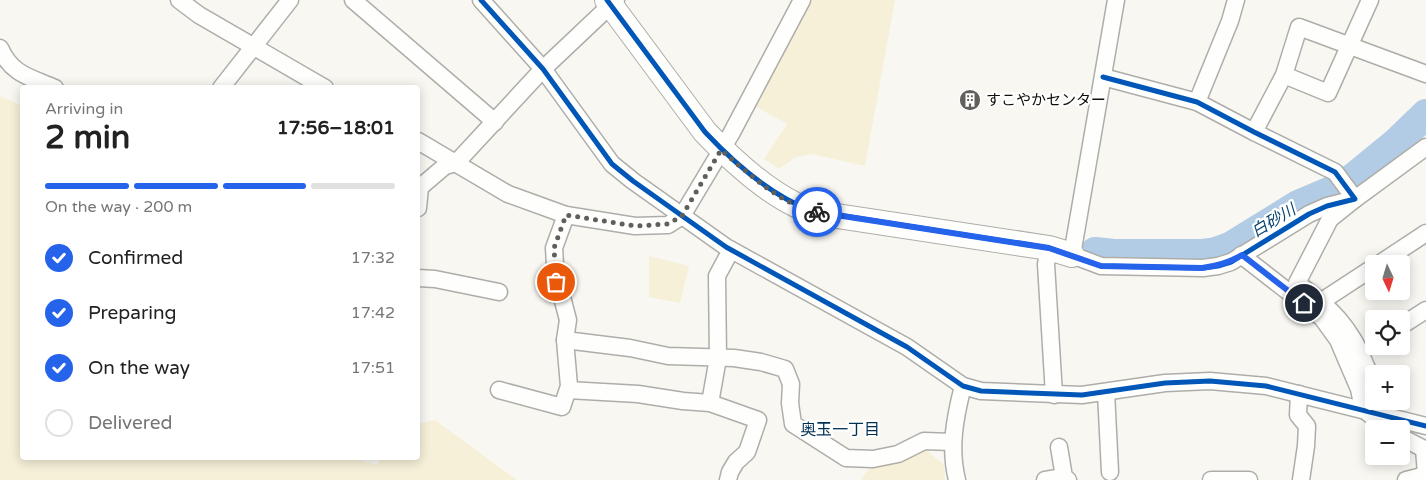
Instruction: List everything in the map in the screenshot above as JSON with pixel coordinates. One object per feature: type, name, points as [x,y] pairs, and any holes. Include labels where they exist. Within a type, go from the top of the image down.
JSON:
[{"type":"street","points":[[179,0],[199,15],[320,85]]},
{"type":"street","points":[[223,85],[290,0]]},
{"type":"street","points":[[353,0],[495,122]]},
{"type":"street","points":[[481,0],[543,70],[612,164],[633,181],[731,250],[907,347],[962,386],[980,392],[1082,395],[1165,383],[1210,381],[1266,386],[1426,426]]},
{"type":"street","points":[[1072,255],[1116,0]]},
{"type":"street","points":[[1197,102],[1230,21],[1236,0]]},
{"type":"street","points":[[1284,75],[1328,93],[1370,0]]},
{"type":"street","points":[[420,187],[445,166],[456,163],[611,1],[705,132],[721,150],[770,190],[796,205],[812,211],[1049,248],[1101,266],[1202,268],[1231,262],[1309,214],[1327,206],[1347,188],[1423,156]]},
{"type":"street","points":[[420,142],[508,194],[566,215],[635,226],[668,224],[682,216],[731,134],[795,3]]},
{"type":"street","points":[[1254,132],[1284,75],[1299,28],[1426,74]]},
{"type":"street","points":[[0,48],[4,57],[17,71],[48,85]]},
{"type":"street","points":[[1103,77],[1197,102],[1335,172],[1347,188]]},
{"type":"street","points":[[1347,188],[1297,284],[1322,301],[1365,346]]},
{"type":"street","points":[[499,390],[562,406],[569,386],[565,340],[568,320],[562,296],[556,282],[554,248],[566,215]]},
{"type":"street","points":[[1393,255],[1426,233]]},
{"type":"street","points":[[1049,248],[1046,264],[1054,395]]},
{"type":"street","points":[[710,403],[718,358],[718,276],[731,250]]},
{"type":"street","points":[[1242,255],[1322,318],[1338,340],[1358,389],[1363,410],[1376,420]]},
{"type":"street","points":[[1322,301],[1365,273]]},
{"type":"street","points":[[420,278],[499,292]]},
{"type":"street","points":[[1410,320],[1426,310]]},
{"type":"street","points":[[565,340],[630,348],[668,356],[734,358],[762,362],[785,369],[791,384],[790,403],[793,424],[846,458],[872,460],[898,454],[924,441],[952,442]]},
{"type":"street","points":[[1363,410],[1370,395],[1372,382],[1368,355]]},
{"type":"street","points":[[961,479],[953,461],[952,442],[962,386]]},
{"type":"street","points":[[568,390],[638,394],[710,403],[758,420],[747,452],[736,462],[728,480]]},
{"type":"street","points":[[1106,392],[1110,472]]},
{"type":"street","points":[[1299,394],[1298,415],[1307,426],[1301,480]]},
{"type":"street","points":[[1406,480],[1426,475],[1424,449],[1410,442]]},
{"type":"street","points":[[1045,480],[1066,478],[1060,447]]},
{"type":"street","points":[[1211,480],[1249,480]]},
{"type":"shaded area","points":[[809,0],[895,0],[865,166],[812,154],[796,157],[779,169],[764,159],[787,124],[755,106]]},
{"type":"shaded area","points":[[0,96],[20,105],[20,460],[358,460],[377,465],[381,460],[420,460],[420,424],[435,420],[517,480],[0,480]]},
{"type":"shaded area","points":[[649,256],[689,266],[680,303],[649,297]]},
{"type":"shaded area","points":[[925,449],[944,465],[945,480],[861,480],[869,468],[901,460]]},
{"type":"waterway","name":"白砂川","points":[[1095,252],[1114,254],[1201,254],[1216,252],[1230,247],[1298,205],[1338,188],[1353,178],[1397,142],[1426,114]]},
{"type":"cycle path","points":[[481,0],[543,69],[612,164],[633,181],[726,247],[907,347],[963,386],[981,391],[1082,395],[1165,383],[1210,381],[1266,386],[1426,426]]},
{"type":"cycle path","points":[[607,0],[705,132],[716,144],[768,188],[797,205],[812,211],[1049,248],[1101,266],[1203,268],[1231,262],[1309,214],[1327,206],[1355,199],[1335,172],[1197,102],[1103,77]]},
{"type":"way so far","points":[[556,282],[554,248],[566,215],[635,226],[668,224],[682,216],[721,150],[770,190],[796,205],[817,212]]},
{"type":"place","name":"すこやかセンター","points":[[970,100]]},
{"type":"district","name":"奥玉一丁目","points":[[840,429]]},
{"type":"route","points":[[817,212],[1049,248],[1101,266],[1202,268],[1231,262],[1242,255],[1304,303]]}]
